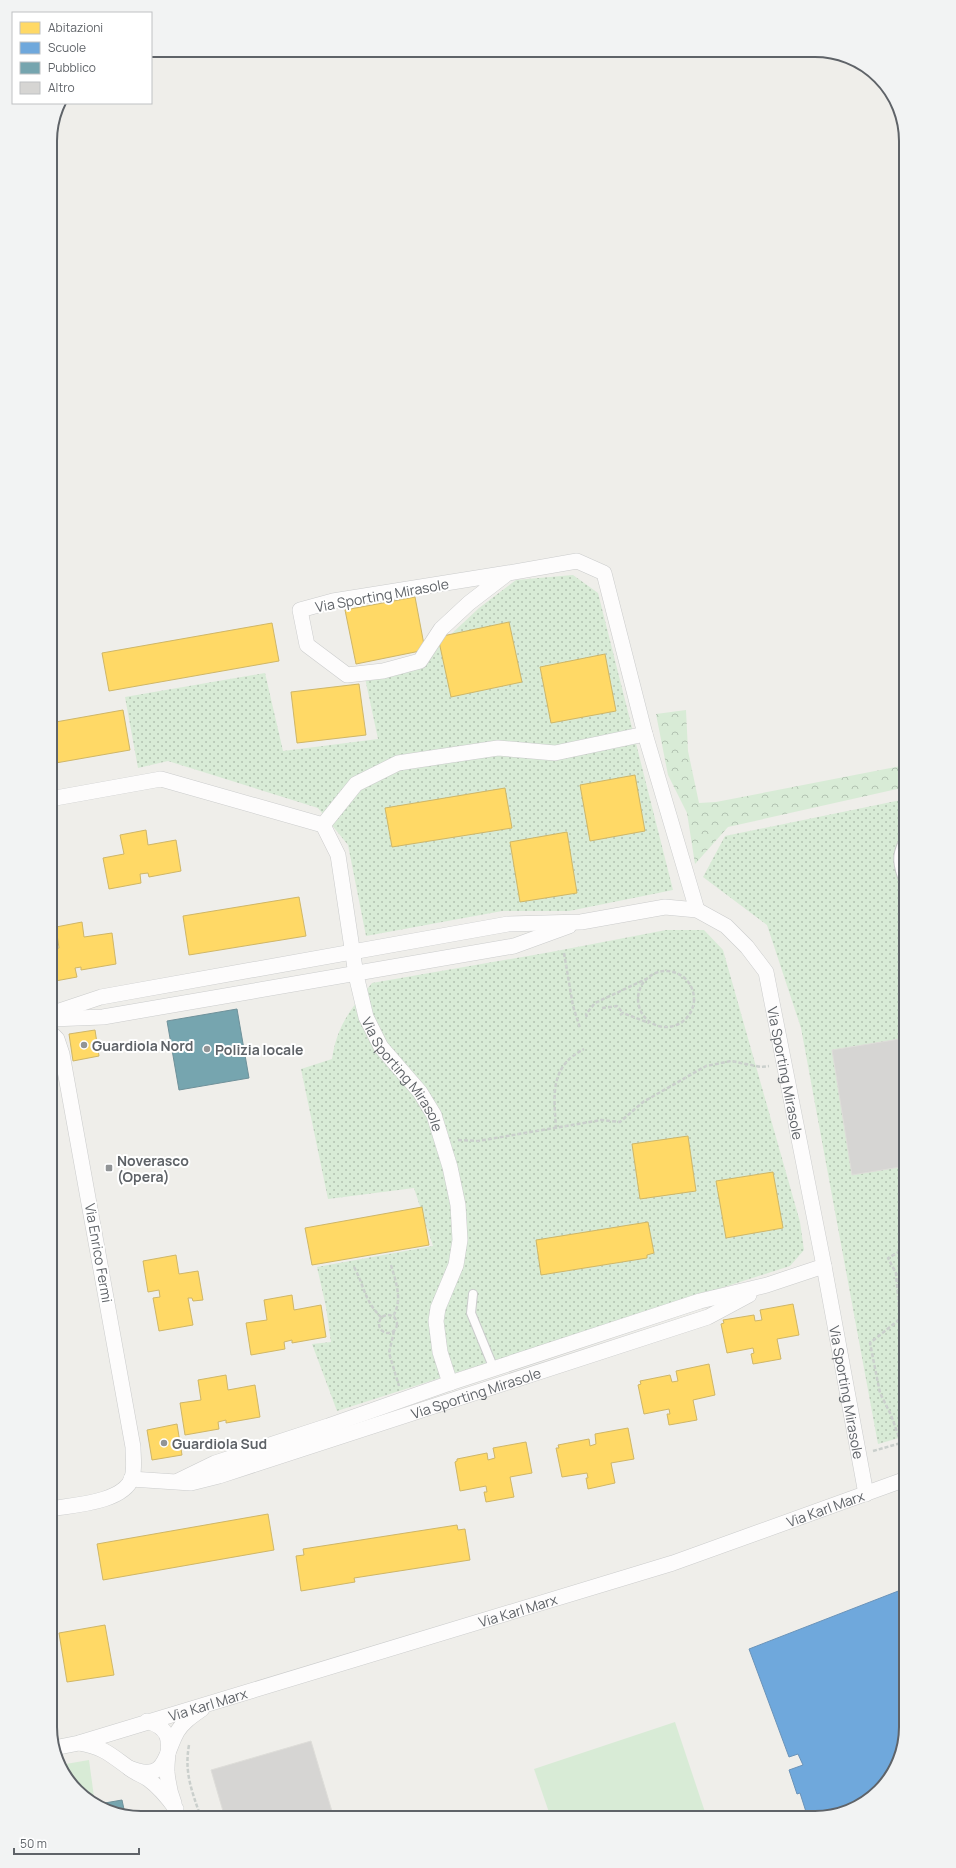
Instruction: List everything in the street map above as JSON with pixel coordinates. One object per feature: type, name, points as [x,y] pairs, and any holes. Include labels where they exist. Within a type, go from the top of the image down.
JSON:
[{"type":"street","name":"Via Sporting Mirasole","points":[[508,573],[470,603],[441,629],[420,661],[383,671],[347,675],[307,645],[300,610],[333,601],[576,561],[604,573],[645,734],[697,910]]},
{"type":"street","points":[[57,797],[161,779],[323,825],[356,784],[398,763],[498,748],[555,753],[645,734]]},
{"type":"street","name":"Via Sporting Mirasole","points":[[323,825],[338,855],[356,975],[366,1017],[381,1047],[420,1092],[434,1115],[450,1167],[458,1205],[460,1240],[456,1265],[438,1308],[436,1321],[440,1352],[450,1383]]},
{"type":"street","name":"Via Sporting Mirasole","points":[[57,1012],[100,998],[508,924],[581,922],[665,907],[697,910],[726,926],[747,947],[766,972],[824,1266],[866,1494]]},
{"type":"street","name":"Via Sporting Mirasole","points":[[57,1020],[103,1017],[356,975],[514,946],[581,922]]},
{"type":"street","name":"Via Enrico Fermi","points":[[57,1039],[62,1054],[90,1201],[133,1447],[134,1464],[131,1479]]},
{"type":"street","name":"Via Sporting Mirasole","points":[[178,1481],[215,1463],[450,1383],[700,1301],[767,1285],[824,1266]]},
{"type":"street","name":"Via Sporting Mirasole","points":[[131,1479],[192,1483],[219,1476],[700,1320],[767,1285]]},
{"type":"street","points":[[57,1508],[90,1502],[117,1494],[125,1489],[131,1479]]},
{"type":"street","name":"Via Karl Marx","points":[[60,1747],[79,1743],[147,1721],[673,1563],[899,1482]]},
{"type":"street","points":[[125,1728],[119,1740],[118,1752],[125,1765],[139,1772],[149,1772],[157,1769],[164,1763],[177,1733],[187,1719],[213,1702]]},
{"type":"street","points":[[147,1721],[157,1724],[167,1735],[170,1741],[167,1771],[169,1788],[177,1811]]},
{"type":"street","points":[[79,1743],[93,1745],[108,1752],[149,1780],[163,1792],[177,1811]]},
{"type":"lane","points":[[899,854],[897,862],[899,868]]},
{"type":"lane","points":[[473,1294],[471,1313],[494,1369]]},
{"type":"path","points":[[564,953],[573,1006],[580,1028]]},
{"type":"path","points":[[586,1017],[586,1014],[595,1003],[658,973],[669,972],[679,975],[688,982],[692,992],[693,1003],[690,1013],[683,1022],[673,1026],[662,1027],[652,1024],[624,1012],[617,1006],[602,1008]]},
{"type":"path","points":[[648,977],[641,986],[638,996],[639,1007],[644,1017],[652,1024]]},
{"type":"path","points":[[620,1015],[624,1012]]},
{"type":"path","points":[[556,1128],[554,1083],[561,1070],[571,1057],[584,1049]]},
{"type":"path","points":[[442,1141],[478,1141],[602,1120],[620,1122],[643,1102],[706,1066],[730,1061],[761,1067],[785,1065]]},
{"type":"path","points":[[899,1252],[888,1258],[896,1273],[899,1308]]},
{"type":"path","points":[[391,1265],[398,1300],[398,1309],[393,1316]]},
{"type":"path","points":[[354,1267],[366,1299],[382,1318]]},
{"type":"path","points":[[393,1316],[387,1315],[382,1318],[379,1326],[383,1331],[388,1333],[394,1331]]},
{"type":"path","points":[[393,1316],[397,1323],[388,1353],[404,1399]]},
{"type":"path","points":[[899,1320],[870,1343],[880,1393],[899,1438]]},
{"type":"path","points":[[859,1454],[899,1444]]},
{"type":"path","points":[[193,1738],[186,1761],[190,1784],[199,1811]]},
{"type":"green space","points":[[573,575],[598,593],[673,890],[569,911],[502,911],[366,936],[348,845],[318,808],[168,761],[138,768],[125,697],[265,673],[283,751],[378,739],[365,678],[413,670],[479,608],[516,580]]},
{"type":"green space","points":[[686,710],[688,751],[699,803],[716,802],[899,766],[899,789],[728,827],[695,864],[687,813],[668,775],[656,714]]},
{"type":"green space","points":[[899,800],[899,1438],[878,1444],[801,1028],[767,925],[703,877],[725,836]]},
{"type":"green space","points":[[666,930],[704,930],[723,950],[800,1222],[804,1250],[790,1266],[337,1411],[312,1344],[331,1342],[326,1307],[317,1267],[433,1246],[414,1188],[328,1199],[301,1069],[332,1059],[337,1036],[341,1027],[351,1010],[372,983],[551,952]]},
{"type":"green space","points":[[675,1722],[705,1811],[549,1811],[534,1769]]},
{"type":"green space","points":[[89,1760],[94,1797],[74,1778],[66,1764]]},
{"type":"building: Abitazioni","points":[[415,597],[425,650],[356,664],[345,610]]},
{"type":"building: Abitazioni","points":[[509,622],[522,682],[451,697],[438,637]]},
{"type":"building: Abitazioni","points":[[272,623],[279,661],[109,691],[102,653]]},
{"type":"building: Abitazioni","points":[[605,654],[616,711],[551,723],[540,667]]},
{"type":"building: Abitazioni","points":[[359,684],[366,735],[297,743],[291,692]]},
{"type":"building: Abitazioni","points":[[123,710],[130,750],[57,763],[57,722]]},
{"type":"building: Abitazioni","points":[[635,775],[645,831],[590,841],[580,785]]},
{"type":"building: Abitazioni","points":[[505,788],[512,828],[392,847],[385,808]]},
{"type":"building: Abitazioni","points":[[146,830],[148,845],[176,840],[181,871],[149,877],[148,873],[140,874],[141,883],[109,889],[103,858],[124,854],[120,835]]},
{"type":"building: Abitazioni","points":[[567,832],[577,893],[520,902],[510,842]]},
{"type":"building: Abitazioni","points":[[299,897],[306,936],[189,955],[183,916]]},
{"type":"building: Abitazioni","points":[[82,922],[84,937],[112,933],[116,964],[81,970],[81,967],[75,968],[77,977],[57,981],[57,948],[59,948],[57,927]]},
{"type":"building: Abitazioni","name":"Guardiola Nord","points":[[95,1030],[99,1056],[73,1061],[69,1034]]},
{"type":"building: Abitazioni","points":[[688,1136],[696,1191],[640,1199],[632,1144]]},
{"type":"building: Abitazioni","points":[[773,1172],[783,1228],[726,1238],[716,1181]]},
{"type":"building: Abitazioni","points":[[422,1207],[429,1245],[312,1265],[305,1228]]},
{"type":"building: Abitazioni","points":[[648,1222],[654,1253],[647,1255],[647,1258],[541,1275],[536,1240]]},
{"type":"building: Abitazioni","points":[[176,1255],[179,1274],[198,1271],[203,1300],[193,1301],[192,1298],[188,1298],[193,1325],[159,1331],[153,1298],[160,1297],[159,1290],[148,1292],[143,1261]]},
{"type":"building: Abitazioni","points":[[292,1295],[294,1310],[321,1305],[326,1337],[292,1343],[292,1340],[284,1342],[285,1349],[251,1355],[246,1323],[267,1320],[264,1300]]},
{"type":"building: Abitazioni","points":[[793,1304],[799,1335],[777,1339],[781,1359],[753,1364],[751,1354],[754,1353],[753,1348],[727,1353],[721,1324],[724,1323],[723,1320],[754,1315],[755,1321],[762,1320],[760,1310]]},
{"type":"building: Abitazioni","points":[[709,1364],[715,1395],[693,1400],[697,1420],[669,1425],[667,1414],[670,1414],[669,1409],[644,1414],[638,1385],[641,1384],[640,1381],[670,1375],[672,1382],[678,1381],[676,1371]]},
{"type":"building: Abitazioni","points":[[226,1375],[228,1390],[255,1385],[260,1417],[226,1423],[226,1420],[218,1422],[219,1429],[185,1435],[180,1403],[201,1400],[198,1380]]},
{"type":"building: Abitazioni","name":"Guardiola Sud","points":[[177,1424],[182,1455],[152,1460],[147,1430]]},
{"type":"building: Abitazioni","points":[[628,1428],[634,1459],[611,1463],[615,1483],[588,1489],[586,1478],[588,1478],[587,1473],[562,1477],[556,1448],[559,1448],[558,1445],[589,1439],[590,1446],[596,1444],[595,1434]]},
{"type":"building: Abitazioni","points":[[526,1442],[532,1473],[510,1477],[514,1497],[486,1502],[484,1492],[487,1492],[486,1486],[460,1491],[455,1462],[457,1459],[487,1453],[488,1460],[495,1458],[493,1448]]},
{"type":"building: Abitazioni","points":[[268,1514],[274,1550],[103,1580],[97,1544]]},
{"type":"building: Abitazioni","points":[[457,1525],[458,1530],[465,1529],[470,1560],[354,1578],[355,1582],[301,1591],[296,1556],[304,1555],[303,1549]]},
{"type":"building: Abitazioni","points":[[105,1625],[114,1675],[67,1682],[59,1633]]},
{"type":"building: Scuole","points":[[899,1591],[898,1738],[895,1754],[885,1774],[862,1797],[847,1805],[837,1808],[820,1811],[806,1811],[800,1793],[797,1794],[789,1770],[803,1765],[798,1754],[789,1757],[749,1649]]},
{"type":"building: Pubblico","points":[[237,1009],[249,1078],[179,1090],[167,1021]]},
{"type":"building: Pubblico","points":[[122,1800],[124,1809],[114,1807],[106,1803]]},
{"type":"building: Altro","points":[[899,1039],[899,1167],[852,1175],[832,1050]]},
{"type":"building: Altro","points":[[311,1741],[332,1811],[223,1811],[211,1770]]},
{"type":"place","name":"Guardiola Nord","points":[[84,1045]]},
{"type":"place","name":"Polizia locale","points":[[207,1049]]},
{"type":"place","name":"Noverasco (Opera)","points":[[109,1168]]},
{"type":"place","name":"Guardiola Sud","points":[[164,1443]]}]
